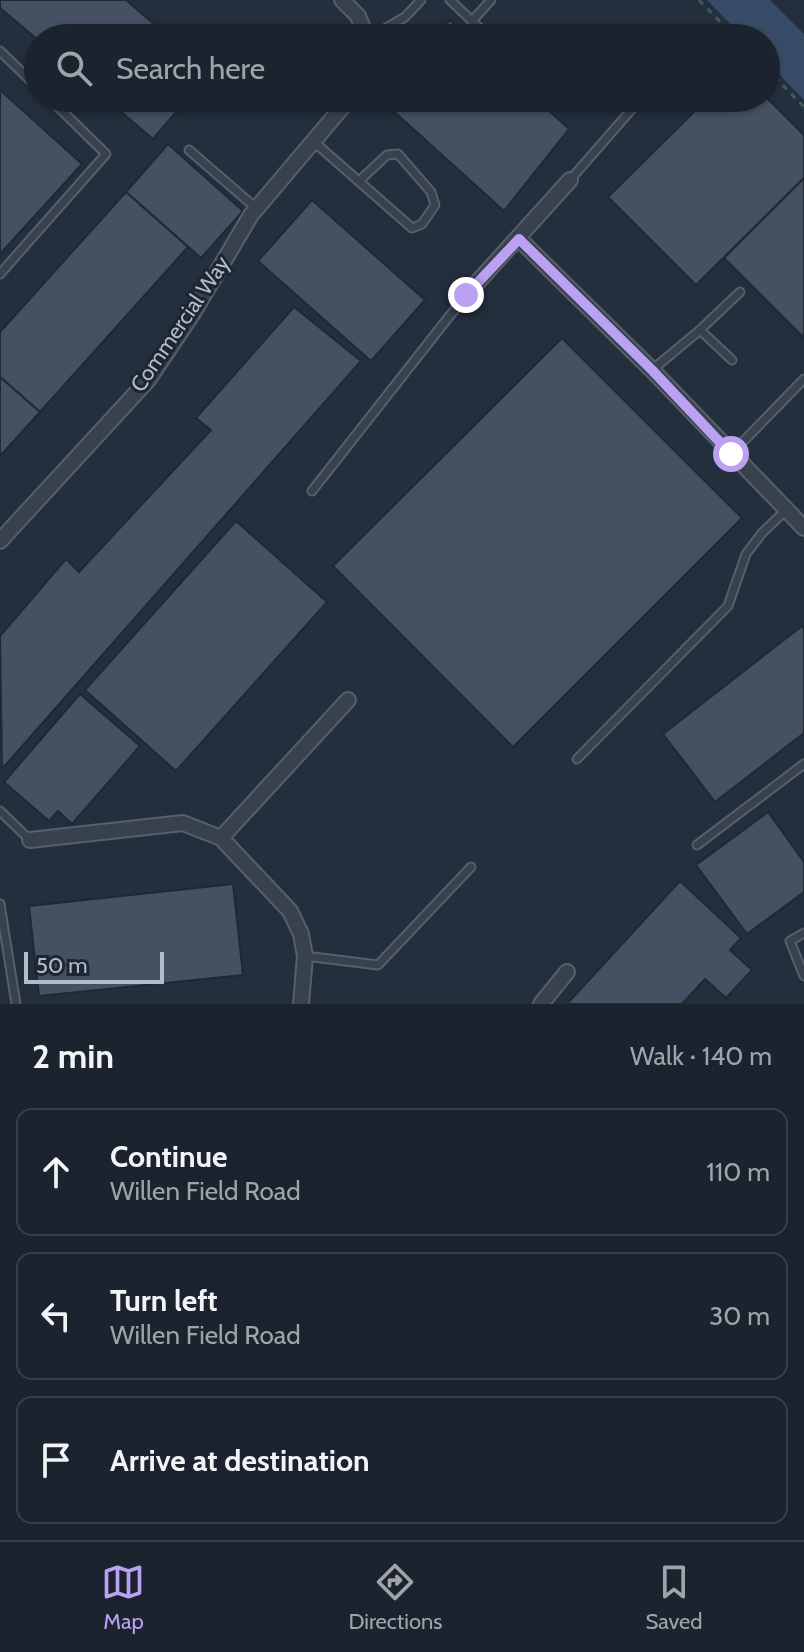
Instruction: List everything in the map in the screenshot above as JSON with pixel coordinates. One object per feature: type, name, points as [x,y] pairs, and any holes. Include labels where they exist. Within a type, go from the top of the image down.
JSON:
[{"type":"street","points":[[342,0],[362,24]]},
{"type":"street","name":"Commercial Way","points":[[0,541],[148,380],[193,313],[256,208],[338,112]]},
{"type":"street","points":[[466,295],[570,180]]},
{"type":"street","points":[[519,239],[652,370],[804,528]]},
{"type":"street","points":[[221,838],[348,700]]},
{"type":"street","points":[[30,840],[183,823],[221,838],[290,911],[301,934],[305,956],[301,1004]]},
{"type":"street","points":[[541,1004],[567,972]]},
{"type":"lane","points":[[393,24],[405,17],[421,0]]},
{"type":"lane","points":[[450,0],[475,24]]},
{"type":"lane","points":[[472,21],[491,0]]},
{"type":"lane","points":[[0,51],[24,74]]},
{"type":"lane","points":[[0,274],[106,154],[63,112]]},
{"type":"lane","points":[[570,180],[629,112]]},
{"type":"lane","points":[[313,141],[412,228],[422,224],[435,205],[431,192],[398,154],[387,155],[359,181]]},
{"type":"lane","points":[[189,150],[256,208]]},
{"type":"lane","points":[[652,370],[740,292]]},
{"type":"lane","points":[[312,491],[466,295]]},
{"type":"lane","points":[[700,330],[732,360]]},
{"type":"lane","points":[[731,454],[804,379]]},
{"type":"lane","points":[[577,759],[728,606],[746,554],[786,510]]},
{"type":"lane","points":[[697,845],[804,764]]},
{"type":"lane","points":[[0,811],[30,840]]},
{"type":"lane","points":[[305,956],[378,965],[471,867]]},
{"type":"lane","points":[[0,904],[16,1004]]},
{"type":"lane","points":[[804,933],[790,941],[804,976]]},
{"type":"lane","points":[[0,966],[10,965]]},
{"type":"path","points":[[699,0],[722,24]]},
{"type":"path","points":[[780,82],[804,107]]},
{"type":"water","points":[[707,0],[770,0],[804,34],[804,100],[780,75],[780,24],[730,24]]},
{"type":"building","points":[[0,0],[126,0],[154,24],[24,24],[24,28],[0,8]]},
{"type":"building","points":[[0,90],[82,164],[0,254]]},
{"type":"building","points":[[780,111],[804,135],[804,178],[696,285],[608,197],[694,112]]},
{"type":"building","points":[[121,112],[176,112],[153,139]]},
{"type":"building","points":[[394,112],[550,112],[569,129],[504,211]]},
{"type":"building","points":[[168,144],[243,211],[201,258],[126,192]]},
{"type":"building","points":[[804,178],[804,338],[724,258]]},
{"type":"building","points":[[126,192],[188,247],[40,412],[0,377],[0,332]]},
{"type":"building","points":[[312,200],[425,300],[371,361],[258,261]]},
{"type":"building","points":[[294,307],[361,361],[2,769],[0,636],[66,559],[79,572],[211,430],[196,418]]},
{"type":"building","points":[[562,338],[742,518],[513,747],[333,566]]},
{"type":"building","points":[[0,377],[40,412],[0,456]]},
{"type":"building","points":[[236,521],[327,602],[176,771],[85,690]]},
{"type":"building","points":[[802,626],[804,733],[715,802],[663,734]]},
{"type":"building","points":[[80,694],[140,746],[72,824],[58,811],[49,821],[4,782]]},
{"type":"building","points":[[768,812],[804,862],[804,892],[747,934],[696,865]]},
{"type":"building","points":[[680,881],[741,938],[730,950],[752,970],[726,998],[705,979],[682,1004],[567,1004]]},
{"type":"building","points":[[233,884],[243,975],[39,996],[29,906]]},
{"type":"route","points":[[466,295],[519,239],[652,370],[731,454]]}]
